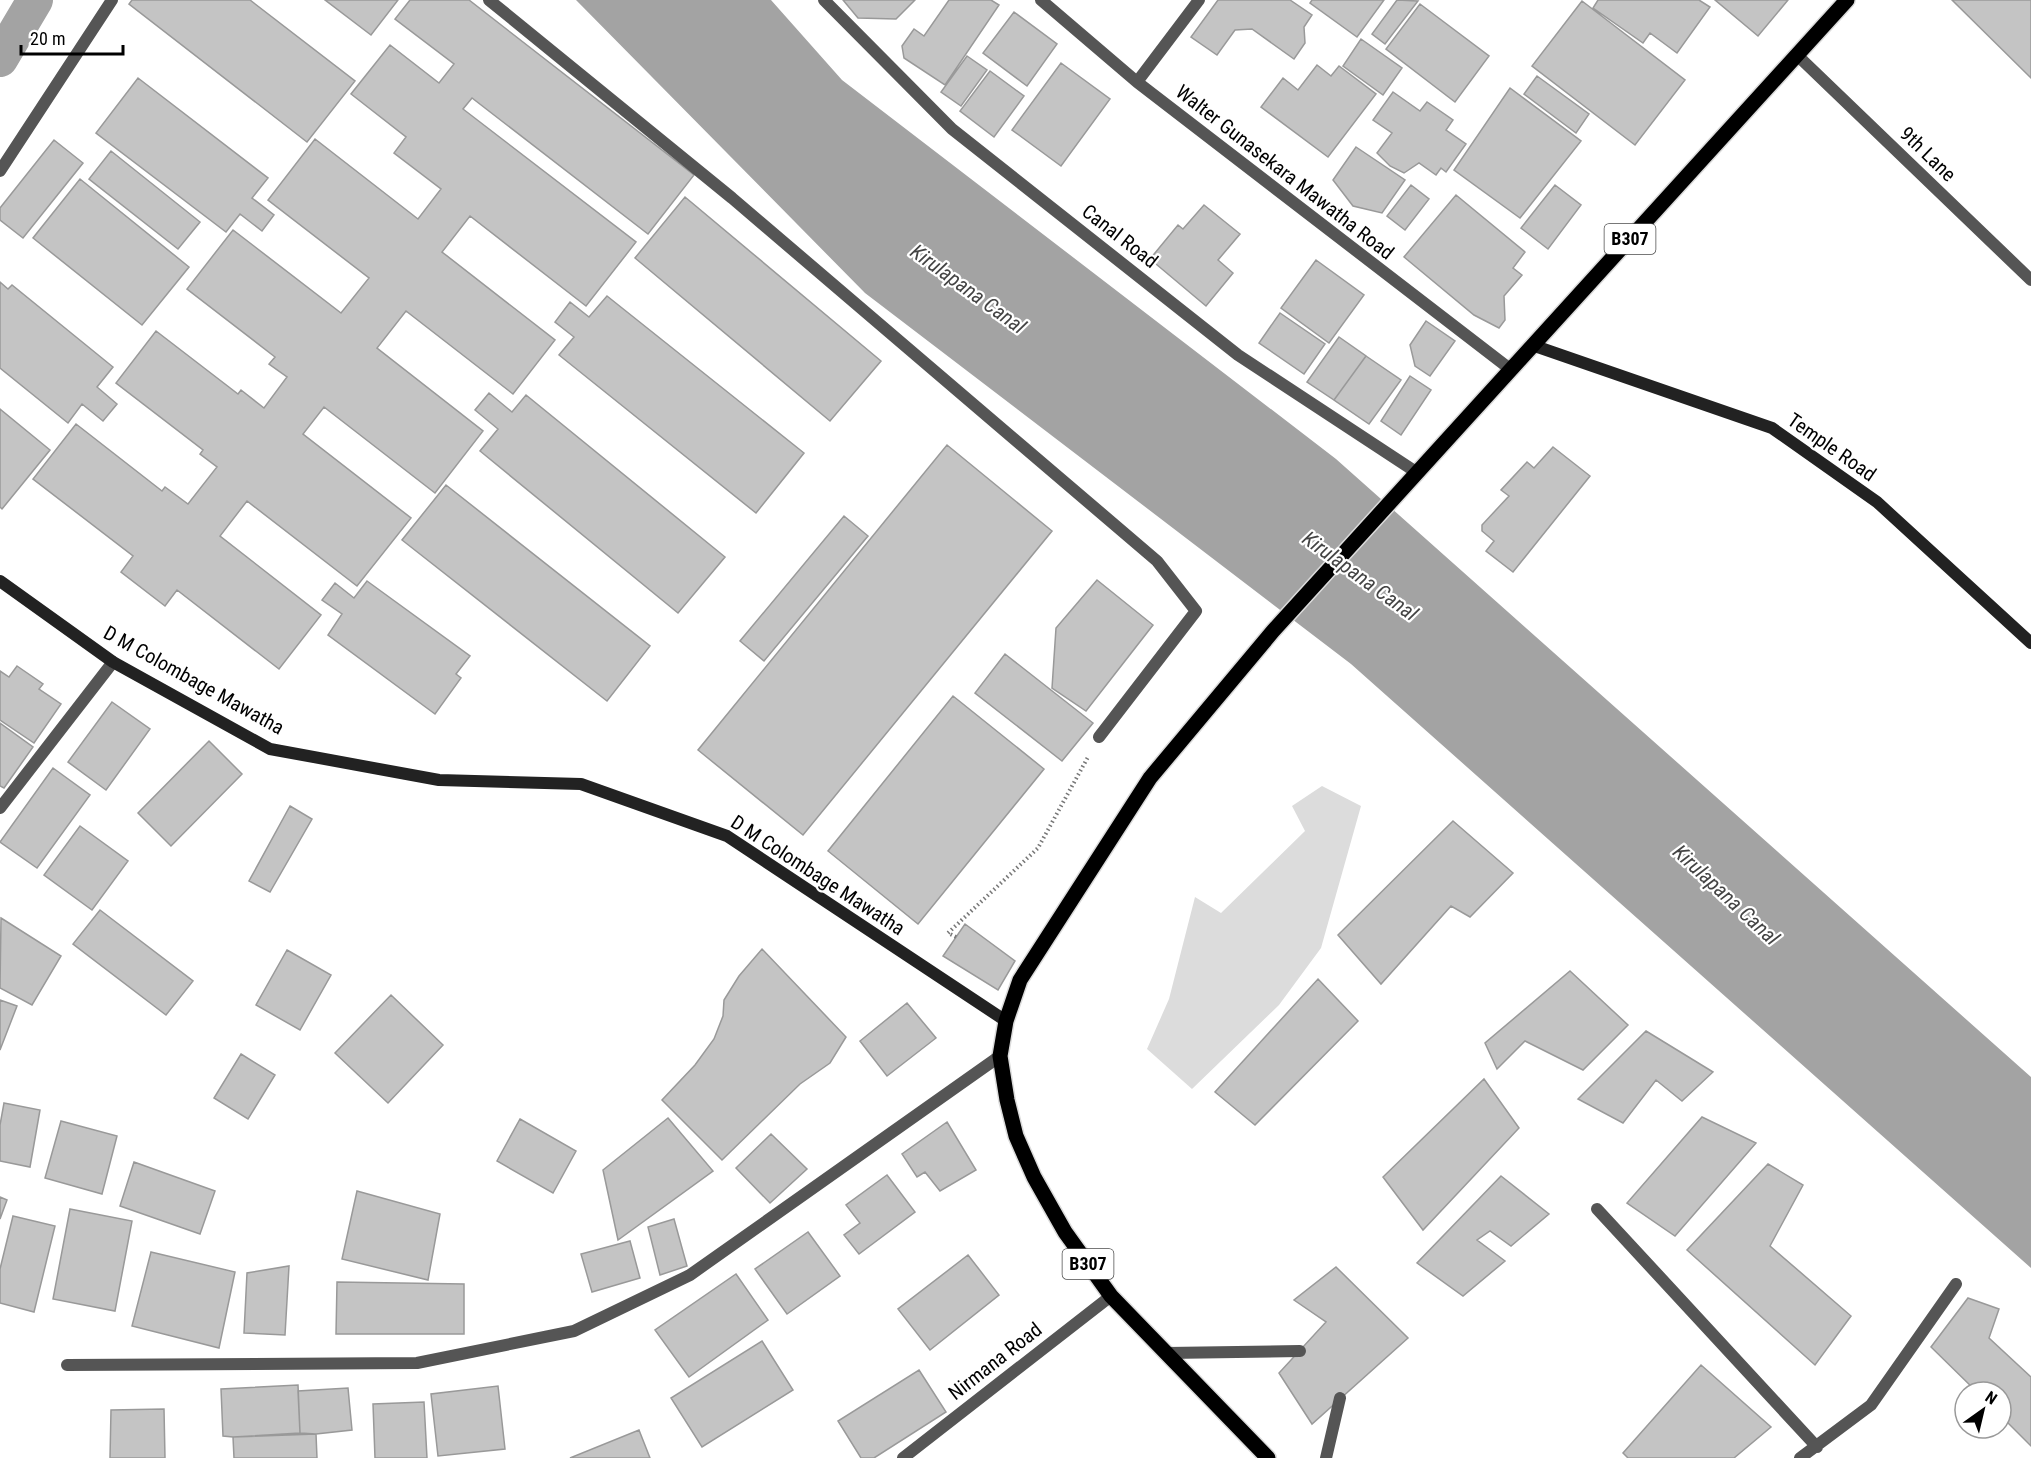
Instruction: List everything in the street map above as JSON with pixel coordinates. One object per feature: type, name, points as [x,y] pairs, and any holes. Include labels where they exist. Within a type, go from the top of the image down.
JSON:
[{"type":"main road","name":"B307","points":[[1268,1458],[1111,1296],[1065,1232],[1034,1177],[1016,1136],[1000,1056],[1006,1021],[1020,980],[1150,778],[1273,631],[1847,0]]},
{"type":"street","points":[[0,171],[112,0]]},
{"type":"street","points":[[489,0],[732,198],[1156,561],[1196,611],[1099,737]]},
{"type":"street","name":"Canal Road","points":[[824,0],[952,129],[1238,355],[1414,475]]},
{"type":"street","name":"Walter Gunasekara Mawatha Road","points":[[1041,0],[1137,82],[1510,369]]},
{"type":"street","points":[[1137,82],[1199,0]]},
{"type":"street","name":"9th Lane","points":[[1798,56],[2031,280]]},
{"type":"street","name":"Temple Road","points":[[1532,345],[1772,428],[1877,502],[2031,643]]},
{"type":"street","name":"D M Colombage Mawatha","points":[[0,581],[113,662],[270,749],[439,780],[581,784],[727,836],[1006,1021]]},
{"type":"street","points":[[0,808],[113,662]]},
{"type":"street","points":[[67,1365],[417,1363],[574,1331],[690,1275],[1000,1056]]},
{"type":"street","points":[[1597,1209],[1816,1447]]},
{"type":"street","points":[[1800,1458],[1871,1405],[1956,1284]]},
{"type":"street","name":"Nirmana Road","points":[[903,1458],[1111,1296]]},
{"type":"street","points":[[1167,1353],[1300,1351]]},
{"type":"street","points":[[1326,1458],[1340,1398]]},
{"type":"path","points":[[956,938],[948,933],[1038,848],[1099,737]]},
{"type":"shaded area","points":[[1322,786],[1361,806],[1321,948],[1279,1005],[1192,1089],[1147,1049],[1169,999],[1195,897],[1221,913],[1305,831],[1292,806]]},
{"type":"water","name":"Kirulapana Canal","points":[[576,0],[771,0],[842,80],[1336,459],[2031,1077],[2031,1268],[1351,664],[865,293]]},
{"type":"building","points":[[132,0],[250,0],[355,81],[307,142],[129,4]]},
{"type":"building","points":[[325,0],[398,0],[371,35]]},
{"type":"building","points":[[410,0],[469,0],[694,175],[648,234],[472,98],[463,109],[636,242],[586,306],[470,216],[442,252],[555,340],[513,394],[406,311],[377,348],[483,431],[435,493],[324,407],[303,434],[411,518],[357,586],[247,501],[220,536],[321,615],[279,669],[177,590],[165,606],[121,572],[133,556],[33,479],[76,424],[162,491],[165,487],[188,504],[217,467],[200,454],[203,450],[116,383],[156,331],[238,394],[241,390],[264,408],[287,377],[269,364],[275,357],[187,289],[233,230],[341,313],[369,278],[268,200],[315,139],[418,219],[441,189],[394,153],[406,137],[351,94],[390,45],[439,83],[454,64],[395,19]]},
{"type":"building","points":[[843,0],[915,0],[896,19],[858,18]]},
{"type":"building","points":[[949,0],[991,0],[999,5],[945,85],[904,58],[902,46],[914,29],[924,36]]},
{"type":"building","points":[[1218,0],[1290,0],[1312,15],[1304,27],[1305,43],[1294,59],[1252,29],[1235,30],[1217,55],[1191,37]]},
{"type":"building","points":[[1312,0],[1384,0],[1357,37],[1310,3]]},
{"type":"building","points":[[1397,0],[1418,1],[1385,44],[1372,34]]},
{"type":"building","points":[[1598,0],[1699,0],[1710,7],[1677,53],[1650,33],[1643,43],[1593,8]]},
{"type":"building","points":[[1715,0],[1788,0],[1758,36]]},
{"type":"building","points":[[1952,0],[2031,0],[2031,78]]},
{"type":"building","points":[[1582,1],[1685,80],[1635,145],[1532,66]]},
{"type":"building","points":[[1420,4],[1489,56],[1455,102],[1386,49]]},
{"type":"building","points":[[1014,12],[1057,44],[1027,86],[983,53]]},
{"type":"building","points":[[1361,39],[1402,68],[1383,95],[1343,66]]},
{"type":"building","points":[[967,56],[987,70],[961,106],[941,92]]},
{"type":"building","points":[[1061,63],[1110,99],[1061,166],[1012,130]]},
{"type":"building","points":[[1317,65],[1331,76],[1339,66],[1376,94],[1328,157],[1261,107],[1283,78],[1298,90]]},
{"type":"building","points":[[990,71],[1024,96],[994,137],[960,111]]},
{"type":"building","points":[[1537,76],[1589,114],[1576,133],[1524,94]]},
{"type":"building","points":[[138,78],[268,178],[252,198],[274,215],[262,231],[240,214],[226,232],[96,133]]},
{"type":"building","points":[[1510,88],[1581,141],[1520,218],[1454,170]]},
{"type":"building","points":[[1393,92],[1420,111],[1427,102],[1453,120],[1446,130],[1466,144],[1446,172],[1441,168],[1436,175],[1419,163],[1404,173],[1390,166],[1377,153],[1392,133],[1373,120]]},
{"type":"building","points":[[54,140],[83,163],[23,238],[0,220],[0,208]]},
{"type":"building","points":[[1356,147],[1405,180],[1382,213],[1353,206],[1333,180]]},
{"type":"building","points":[[111,151],[200,222],[178,249],[89,179]]},
{"type":"building","points":[[80,179],[189,267],[142,325],[33,238]]},
{"type":"building","points":[[1411,185],[1429,199],[1405,230],[1387,216]]},
{"type":"building","points":[[1555,185],[1581,205],[1548,249],[1521,228]]},
{"type":"building","points":[[1456,195],[1525,252],[1513,268],[1522,275],[1504,296],[1505,320],[1499,328],[1474,315],[1404,257]]},
{"type":"building","points":[[685,197],[881,361],[830,421],[635,258]]},
{"type":"building","points":[[1204,205],[1240,234],[1218,260],[1233,273],[1206,306],[1150,259],[1178,225],[1183,229]]},
{"type":"building","points":[[1316,260],[1364,295],[1329,343],[1281,308]]},
{"type":"building","points":[[0,282],[8,289],[12,285],[113,367],[97,387],[117,404],[103,421],[82,404],[68,423],[0,368]]},
{"type":"building","points":[[607,296],[804,453],[756,513],[559,355],[574,337],[555,322],[570,302],[589,317]]},
{"type":"building","points":[[1280,313],[1325,344],[1304,374],[1259,343]]},
{"type":"building","points":[[1426,321],[1455,341],[1430,376],[1415,366],[1410,345]]},
{"type":"building","points":[[1339,337],[1366,356],[1334,400],[1307,382]]},
{"type":"building","points":[[1366,356],[1401,380],[1369,424],[1334,400]]},
{"type":"building","points":[[1410,376],[1431,390],[1401,435],[1381,421]]},
{"type":"building","points":[[489,393],[512,412],[526,395],[725,557],[678,613],[480,451],[498,429],[475,410]]},
{"type":"building","points":[[0,409],[50,450],[2,509],[0,507]]},
{"type":"building","points":[[947,445],[1052,531],[803,835],[698,750]]},
{"type":"building","points":[[1553,447],[1590,476],[1513,572],[1486,551],[1494,541],[1482,531],[1482,525],[1509,496],[1501,490],[1527,462],[1534,468]]},
{"type":"building","points":[[446,485],[650,646],[607,701],[402,540]]},
{"type":"building","points":[[844,516],[868,536],[764,661],[740,641]]},
{"type":"building","points":[[1097,580],[1153,625],[1086,711],[1052,688],[1056,628]]},
{"type":"building","points":[[367,581],[470,656],[456,674],[461,678],[435,714],[328,635],[342,614],[322,600],[335,583],[354,598]]},
{"type":"building","points":[[1005,654],[1093,723],[1062,761],[975,693]]},
{"type":"building","points":[[17,666],[43,684],[39,689],[61,704],[34,743],[0,720],[0,671],[9,677]]},
{"type":"building","points":[[953,696],[1044,769],[918,924],[828,851]]},
{"type":"building","points":[[112,702],[150,729],[106,790],[68,762]]},
{"type":"building","points":[[0,723],[33,747],[4,788],[0,786]]},
{"type":"building","points":[[209,741],[242,774],[171,846],[138,813]]},
{"type":"building","points":[[53,768],[90,795],[37,868],[0,842]]},
{"type":"building","points":[[290,806],[312,819],[270,892],[249,881]]},
{"type":"building","points":[[1453,821],[1513,873],[1470,917],[1451,906],[1381,984],[1338,935]]},
{"type":"building","points":[[80,826],[128,861],[92,910],[44,875]]},
{"type":"building","points":[[100,910],[193,981],[166,1015],[73,944]]},
{"type":"building","points":[[1,918],[61,956],[32,1005],[0,988]]},
{"type":"building","points":[[965,924],[1015,961],[998,990],[943,956]]},
{"type":"building","points":[[762,949],[846,1037],[830,1063],[800,1084],[722,1160],[662,1100],[695,1065],[714,1039],[723,1016],[724,1000],[739,976]]},
{"type":"building","points":[[287,950],[331,975],[300,1030],[256,1005]]},
{"type":"building","points":[[1570,971],[1628,1025],[1583,1070],[1525,1041],[1497,1069],[1485,1043]]},
{"type":"building","points":[[1318,979],[1358,1021],[1255,1125],[1215,1092]]},
{"type":"building","points":[[391,995],[443,1045],[388,1103],[335,1053]]},
{"type":"building","points":[[0,1000],[17,1006],[0,1050]]},
{"type":"building","points":[[907,1003],[936,1038],[887,1076],[860,1041]]},
{"type":"building","points":[[1646,1031],[1713,1072],[1682,1101],[1656,1080],[1623,1123],[1578,1099]]},
{"type":"building","points":[[241,1054],[275,1075],[248,1119],[214,1098]]},
{"type":"building","points":[[1484,1079],[1519,1128],[1423,1230],[1383,1177]]},
{"type":"building","points":[[4,1103],[40,1110],[30,1167],[0,1161],[0,1125]]},
{"type":"building","points":[[1702,1117],[1756,1143],[1675,1236],[1627,1203]]},
{"type":"building","points":[[668,1118],[713,1171],[618,1240],[603,1170]]},
{"type":"building","points":[[520,1119],[576,1151],[553,1193],[497,1161]]},
{"type":"building","points":[[61,1121],[117,1136],[102,1194],[45,1178]]},
{"type":"building","points":[[947,1122],[976,1170],[940,1191],[925,1172],[917,1177],[902,1154]]},
{"type":"building","points":[[771,1134],[807,1169],[770,1203],[736,1168]]},
{"type":"building","points":[[134,1162],[215,1191],[200,1234],[120,1206]]},
{"type":"building","points":[[1768,1164],[1803,1185],[1770,1246],[1851,1316],[1815,1365],[1687,1250]]},
{"type":"building","points":[[887,1175],[915,1212],[859,1254],[844,1235],[860,1223],[846,1205]]},
{"type":"building","points":[[1501,1176],[1549,1214],[1511,1246],[1490,1231],[1477,1240],[1505,1261],[1463,1296],[1417,1263]]},
{"type":"building","points":[[357,1191],[440,1214],[428,1280],[342,1259]]},
{"type":"building","points":[[0,1197],[7,1200],[0,1219]]},
{"type":"building","points":[[70,1209],[132,1221],[115,1311],[53,1299]]},
{"type":"building","points":[[13,1216],[55,1226],[34,1312],[0,1303],[0,1269]]},
{"type":"building","points":[[674,1219],[687,1266],[660,1275],[648,1227]]},
{"type":"building","points":[[808,1232],[840,1276],[787,1314],[755,1269]]},
{"type":"building","points":[[630,1241],[640,1278],[592,1292],[581,1254]]},
{"type":"building","points":[[151,1252],[235,1272],[219,1348],[132,1326]]},
{"type":"building","points":[[968,1255],[999,1295],[930,1350],[898,1309]]},
{"type":"building","points":[[289,1266],[285,1335],[244,1333],[247,1273]]},
{"type":"building","points":[[1336,1267],[1408,1338],[1312,1424],[1279,1373],[1326,1322],[1294,1300]]},
{"type":"building","points":[[736,1274],[768,1320],[689,1377],[655,1330]]},
{"type":"building","points":[[337,1282],[464,1284],[464,1334],[336,1334]]},
{"type":"building","points":[[1968,1298],[1999,1309],[1989,1338],[2031,1377],[2031,1446],[2013,1428],[2013,1380],[1965,1380],[1931,1347]]},
{"type":"building","points":[[762,1341],[793,1390],[702,1447],[671,1398]]},
{"type":"building","points":[[1701,1365],[1771,1427],[1734,1458],[1628,1458],[1623,1453]]},
{"type":"building","points":[[919,1370],[946,1412],[874,1458],[861,1458],[838,1421]]},
{"type":"building","points":[[298,1385],[300,1433],[223,1436],[221,1389]]},
{"type":"building","points":[[498,1386],[505,1449],[438,1456],[431,1394]]},
{"type":"building","points":[[348,1388],[352,1430],[316,1434],[300,1433],[298,1391]]},
{"type":"building","points":[[424,1402],[427,1458],[375,1458],[373,1404]]},
{"type":"building","points":[[164,1409],[165,1458],[110,1458],[111,1410]]},
{"type":"building","points":[[639,1430],[650,1458],[570,1458]]},
{"type":"building","points":[[316,1434],[317,1458],[234,1458],[233,1437]]},
{"type":"waterway","points":[[0,59],[35,0]]}]
